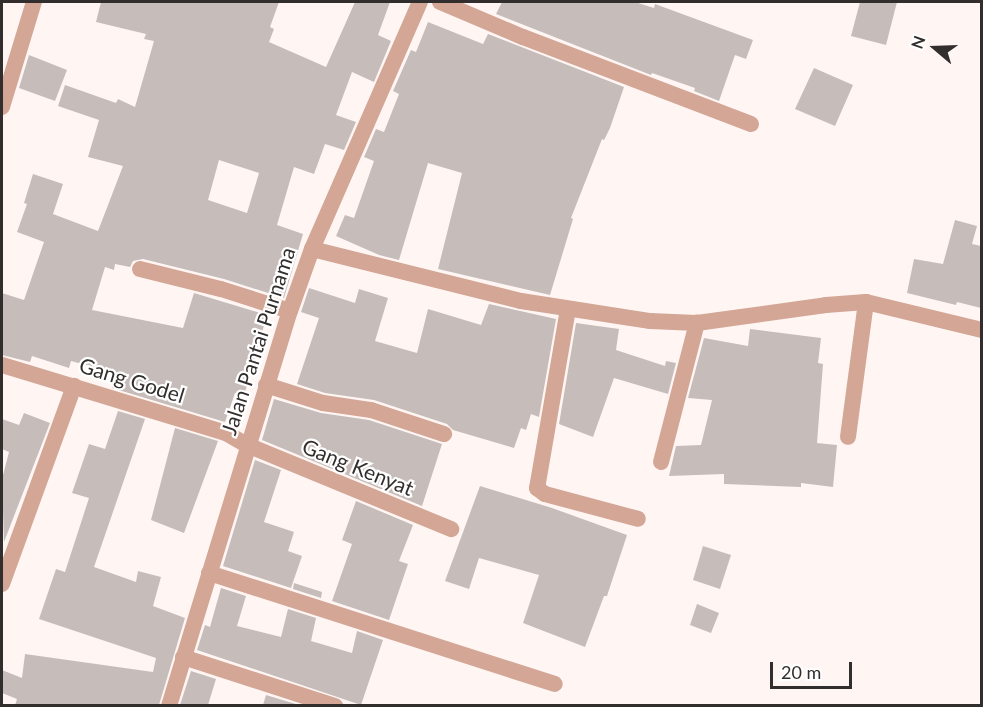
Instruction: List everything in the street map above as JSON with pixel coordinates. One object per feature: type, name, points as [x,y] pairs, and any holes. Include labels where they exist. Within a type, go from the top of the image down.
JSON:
[{"type":"street","points":[[2,107],[34,2]]},
{"type":"street","name":"Jalan Pantai Purnama","points":[[169,705],[290,310],[312,249],[420,2]]},
{"type":"street","points":[[440,2],[523,37],[751,124]]},
{"type":"street","points":[[312,249],[521,301],[650,321],[697,323],[826,305],[866,302],[981,330]]},
{"type":"street","points":[[140,269],[221,289],[290,310]]},
{"type":"street","points":[[848,437],[866,302]]},
{"type":"street","points":[[568,309],[538,490],[638,519]]},
{"type":"street","points":[[661,462],[697,323]]},
{"type":"street","name":"Gang Godel","points":[[2,365],[226,434],[247,446]]},
{"type":"street","points":[[266,385],[323,403],[371,410],[444,434]]},
{"type":"street","points":[[2,584],[74,386]]},
{"type":"street","name":"Gang Kenyat","points":[[247,446],[451,529]]},
{"type":"street","points":[[209,573],[555,684]]},
{"type":"street","points":[[183,657],[335,705]]},
{"type":"building","points":[[101,2],[279,2],[270,27],[274,29],[269,42],[326,67],[355,2],[390,2],[378,35],[391,41],[374,82],[352,72],[336,115],[356,122],[344,150],[325,144],[314,174],[294,167],[277,225],[303,234],[284,298],[224,279],[143,259],[133,261],[130,267],[115,264],[114,270],[105,267],[92,310],[183,328],[194,293],[267,315],[244,396],[235,393],[225,422],[112,388],[116,373],[71,361],[69,368],[32,356],[30,362],[2,355],[2,293],[24,300],[44,242],[17,232],[27,204],[24,203],[33,174],[63,184],[53,214],[98,231],[123,166],[88,157],[99,120],[58,106],[65,85],[116,103],[118,99],[135,107],[154,41],[144,39],[146,34],[96,22]],"holes":[[[219,160],[259,173],[247,213],[208,200]]]},
{"type":"building","points":[[502,2],[635,2],[654,8],[655,4],[753,40],[746,59],[735,55],[719,101],[694,91],[695,88],[652,73],[651,75],[496,14]]},
{"type":"building","points":[[860,2],[897,2],[886,45],[851,36]]},
{"type":"building","points":[[428,22],[483,44],[488,34],[624,87],[610,128],[604,140],[602,139],[571,218],[573,219],[550,295],[438,269],[462,173],[428,163],[399,260],[379,255],[336,236],[345,215],[354,218],[374,161],[364,157],[376,129],[384,132],[399,94],[393,91],[411,50],[416,52]]},
{"type":"building","points":[[29,55],[67,70],[55,101],[19,88]]},
{"type":"building","points":[[814,68],[853,85],[835,126],[795,109]]},
{"type":"building","points":[[955,220],[977,226],[972,244],[981,246],[981,308],[957,302],[956,305],[907,293],[914,259],[943,264]]},
{"type":"building","points":[[309,288],[355,303],[359,289],[388,298],[375,341],[417,353],[428,309],[481,325],[489,304],[556,319],[539,417],[531,414],[526,430],[521,428],[514,448],[453,430],[447,424],[374,400],[325,393],[297,384],[319,318],[301,312]]},
{"type":"building","points":[[576,323],[619,329],[616,350],[665,366],[666,361],[676,363],[668,394],[614,378],[593,437],[559,424]]},
{"type":"building","points":[[750,329],[821,338],[818,363],[823,364],[817,443],[837,445],[833,487],[801,483],[801,487],[724,484],[724,474],[669,476],[676,446],[701,445],[712,400],[688,398],[704,338],[748,346]]},
{"type":"building","points":[[274,399],[321,413],[369,420],[442,444],[422,506],[262,440]]},
{"type":"building","points":[[118,411],[145,419],[94,567],[136,582],[138,571],[161,577],[153,606],[185,618],[159,705],[15,705],[17,699],[2,693],[2,670],[22,678],[25,654],[153,672],[156,658],[39,619],[56,569],[65,572],[89,498],[72,493],[89,444],[105,449]]},
{"type":"building","points":[[24,413],[50,423],[4,542],[2,479],[9,452],[2,449],[2,419],[19,425]]},
{"type":"building","points":[[175,428],[218,441],[184,533],[151,520]]},
{"type":"building","points":[[255,460],[281,470],[264,522],[294,532],[288,551],[302,556],[291,588],[223,566]]},
{"type":"building","points":[[480,486],[552,508],[627,535],[607,596],[604,596],[585,647],[523,623],[539,575],[479,558],[469,589],[445,581]]},
{"type":"building","points":[[356,501],[413,525],[399,561],[408,564],[389,620],[332,601],[352,544],[342,540]]},
{"type":"building","points":[[703,546],[731,555],[720,589],[693,580]]},
{"type":"building","points":[[294,583],[322,592],[321,598],[293,589]]},
{"type":"building","points":[[221,588],[246,596],[237,626],[281,637],[288,609],[316,618],[311,641],[352,653],[357,631],[383,640],[361,705],[197,650],[205,625],[210,627]]},
{"type":"building","points":[[697,604],[719,613],[711,633],[690,625]]},
{"type":"building","points":[[191,671],[216,679],[208,705],[180,705]]},
{"type":"building","points":[[266,695],[299,705],[263,705]]}]
